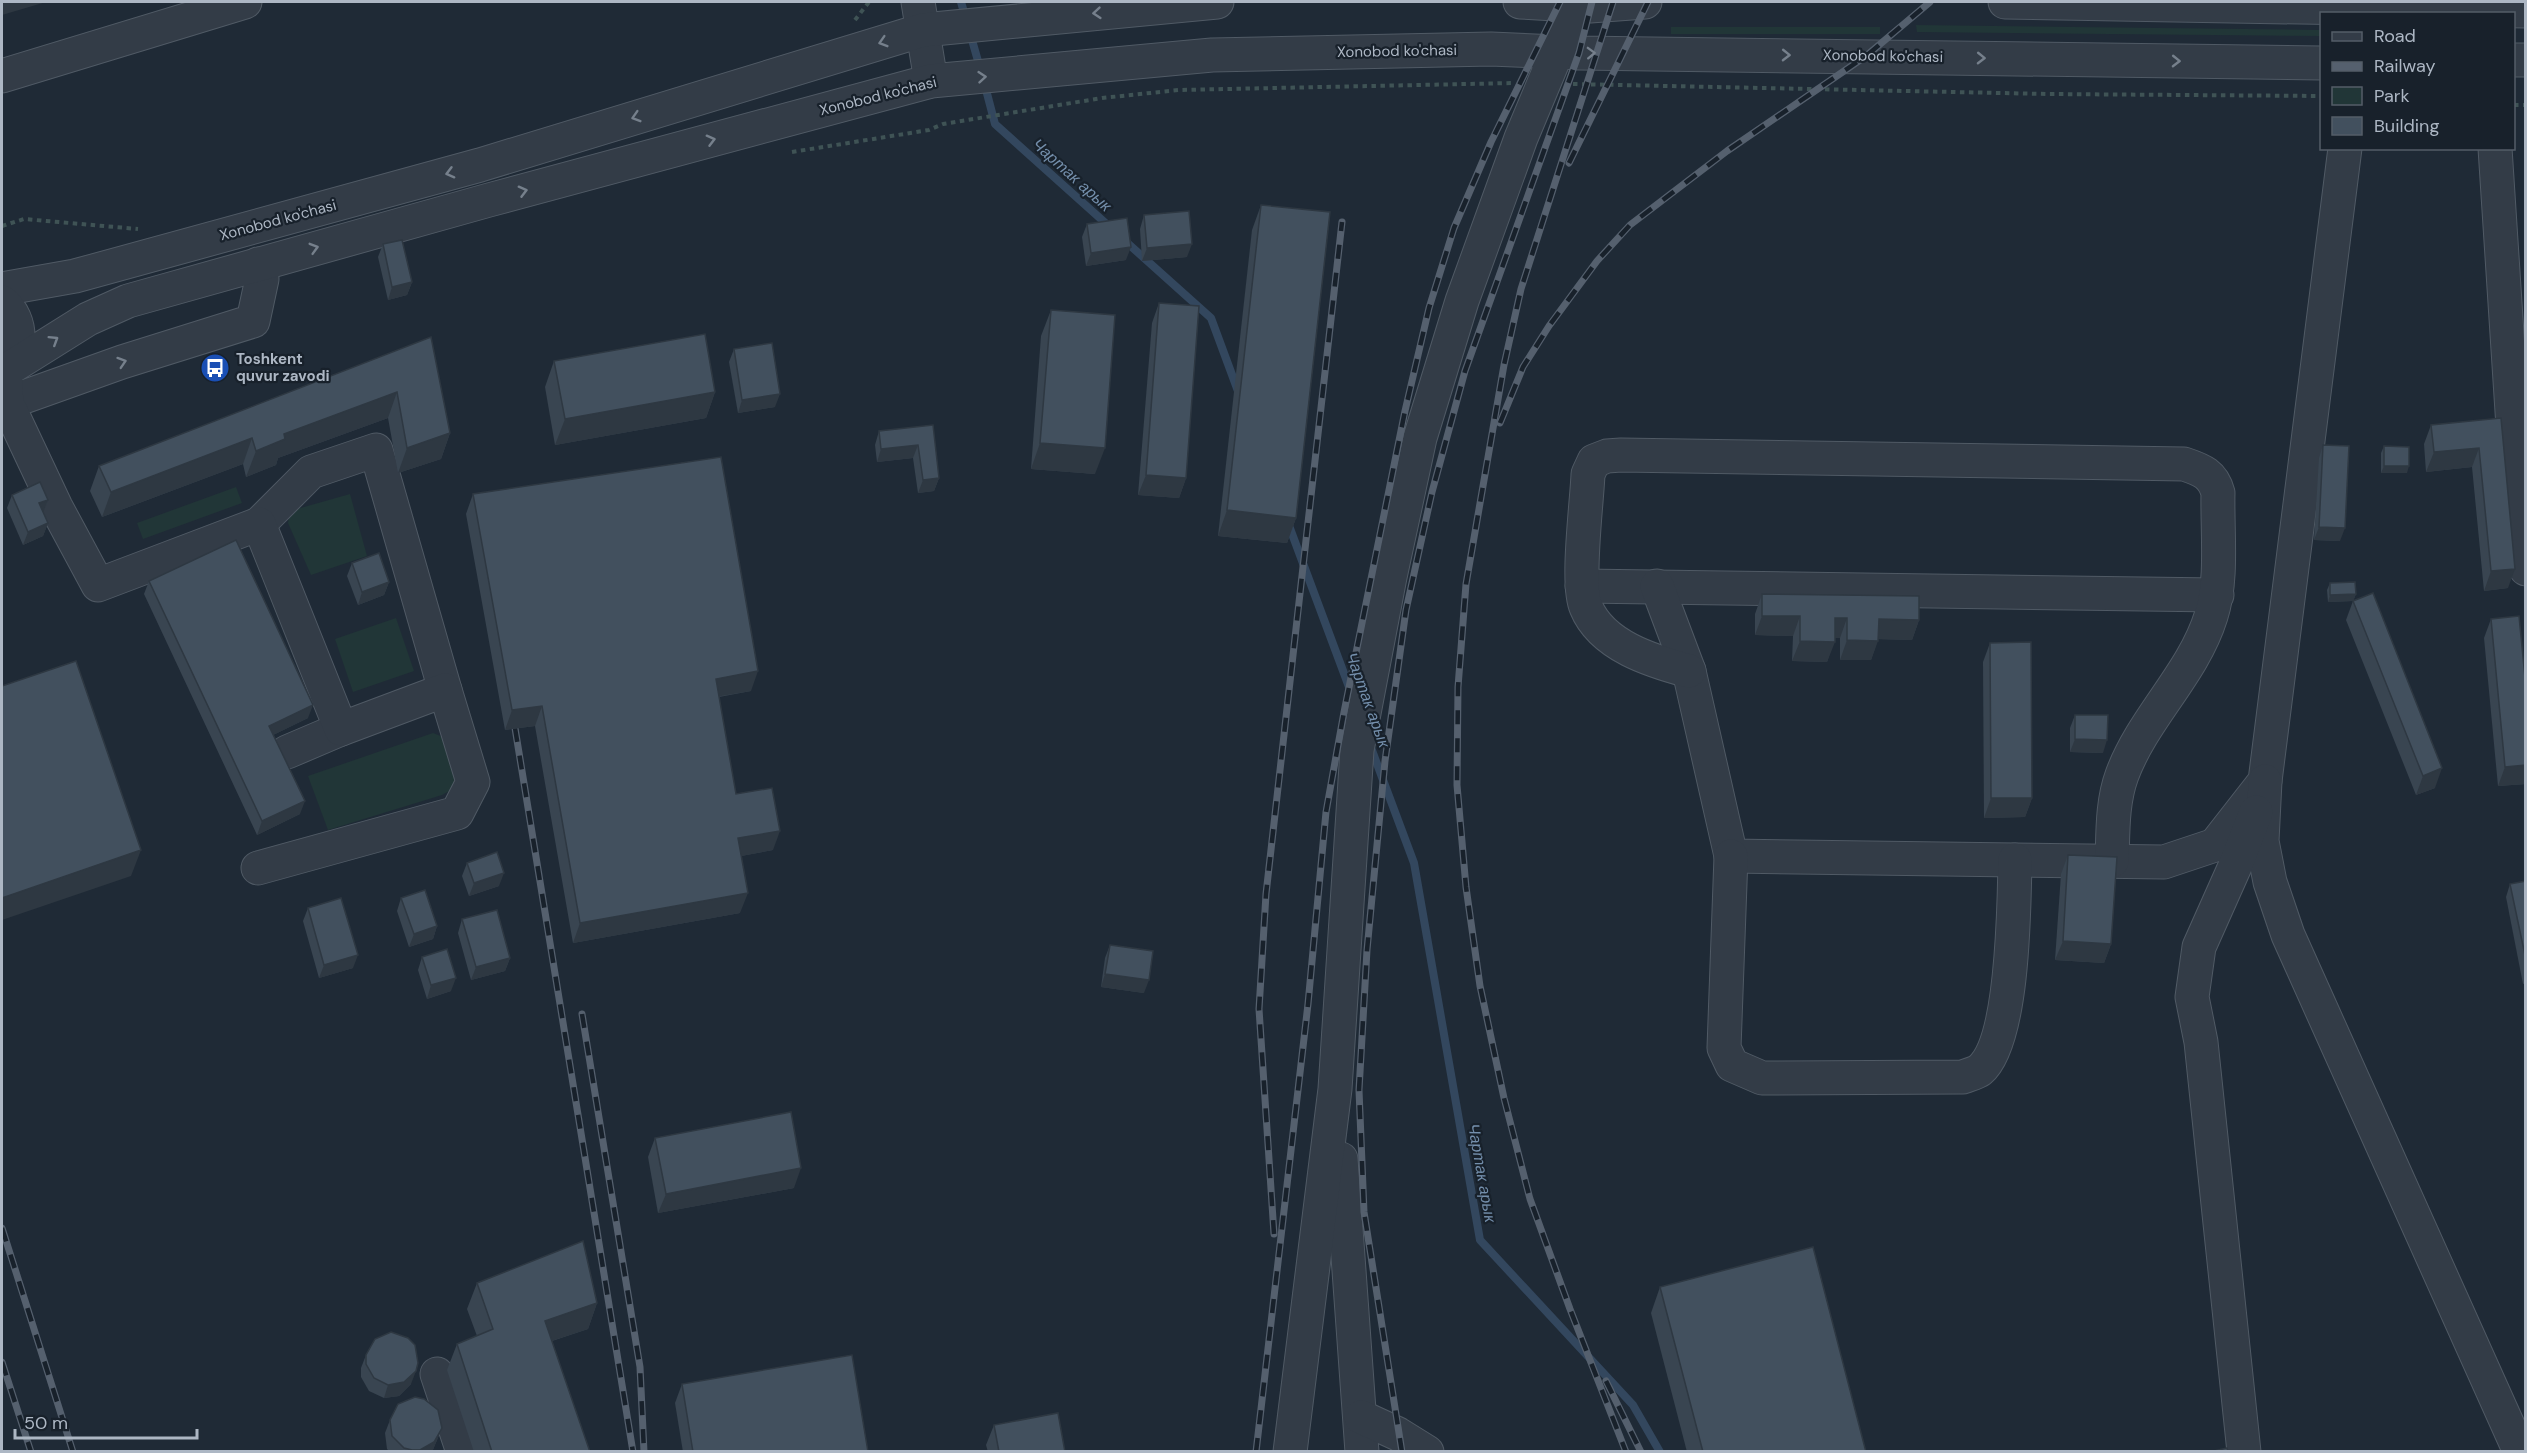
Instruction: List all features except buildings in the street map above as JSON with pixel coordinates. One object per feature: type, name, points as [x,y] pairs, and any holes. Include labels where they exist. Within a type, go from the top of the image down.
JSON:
[{"type":"street","points":[[2,76],[245,2]]},
{"type":"street","name":"Xonobod ko'chasi","points":[[2,289],[75,276],[480,165],[921,16],[1217,2]]},
{"type":"street","points":[[1290,1452],[1335,1089],[1357,750],[1390,577],[1420,438],[1462,301],[1521,138],[1557,51],[1547,3],[1590,6],[1645,2]]},
{"type":"street","points":[[2005,2],[2526,11]]},
{"type":"street","points":[[921,16],[931,81]]},
{"type":"street","name":"Xonobod ko'chasi","points":[[4,386],[88,319],[128,301],[260,272],[489,200],[931,81],[1212,55],[1491,49],[2320,63]]},
{"type":"street","points":[[2345,150],[2265,781],[2262,841],[2270,882],[2288,935],[2520,1452]]},
{"type":"street","points":[[2495,150],[2515,319],[2521,551],[2526,569]]},
{"type":"street","points":[[480,165],[489,200]]},
{"type":"street","points":[[4,386],[122,362],[253,321],[260,272]]},
{"type":"street","points":[[75,276],[72,301],[88,319]]},
{"type":"street","points":[[2,302],[14,317],[18,330],[15,352],[4,386],[56,507],[98,585],[259,524],[311,472],[376,450],[473,782],[456,813],[258,868]]},
{"type":"street","points":[[1689,671],[1656,662],[1618,644],[1596,624],[1585,607],[1582,585],[1588,474],[1594,461],[1607,456],[1621,455],[2184,464],[2207,473],[2214,480],[2218,493],[2217,595],[2198,649],[2174,683],[2131,756],[2122,776],[2114,808],[2112,861]]},
{"type":"street","points":[[259,524],[341,729]]},
{"type":"street","points":[[1582,585],[2217,595]]},
{"type":"street","points":[[1657,586],[1689,671],[1731,856],[1725,1048],[1732,1065],[1762,1078],[1963,1077],[1980,1071],[1990,1057],[1999,1033],[2009,981],[2015,860]]},
{"type":"street","points":[[287,752],[445,690]]},
{"type":"street","points":[[1731,856],[2164,862],[2215,845],[2265,781]]},
{"type":"street","points":[[2244,1452],[2202,1054],[2192,997],[2199,947],[2252,827],[2265,781]]},
{"type":"street","points":[[1335,1089],[1362,1452]]},
{"type":"street","points":[[437,1374],[463,1452]]},
{"type":"street","points":[[1361,1417],[1398,1434],[1427,1452]]},
{"type":"path","points":[[848,26],[869,2]]},
{"type":"path","points":[[2,226],[24,219],[144,229]]},
{"type":"green space","points":[[1916,25],[2320,30],[2320,36],[1917,32]]},
{"type":"green space","points":[[1671,27],[1880,27],[1880,34],[1671,34]]},
{"type":"green space","points":[[236,487],[242,503],[143,539],[137,523]]},
{"type":"green space","points":[[350,494],[367,556],[311,575],[288,523],[290,511]]},
{"type":"green space","points":[[396,618],[414,671],[353,692],[335,639]]},
{"type":"green space","points":[[433,733],[443,737],[455,778],[453,789],[442,795],[328,830],[308,776]]},
{"type":"waterway","name":"Чартак арык","points":[[961,2],[966,19]]},
{"type":"waterway","name":"Чартак арык","points":[[970,33],[980,68]]},
{"type":"waterway","name":"Чартак арык","points":[[984,82],[995,124],[1111,228]]},
{"type":"waterway","name":"Чартак арык","points":[[1124,240],[1211,318],[1238,391]]},
{"type":"waterway","name":"Чартак арык","points":[[1288,523],[1355,703]]},
{"type":"waterway","name":"Чартак арык","points":[[1370,745],[1414,863],[1480,1240],[1633,1405],[1660,1452]]},
{"type":"railway","points":[[1256,1452],[1308,1004],[1326,812],[1405,411],[1429,308],[1454,228],[1491,142],[1560,2]]},
{"type":"railway","points":[[1402,1452],[1364,1212],[1359,1090],[1367,950],[1385,761],[1406,610],[1432,492],[1465,371],[1579,53],[1592,2]]},
{"type":"railway","points":[[1613,2],[1521,289],[1504,365],[1466,584],[1458,687],[1457,785],[1466,887],[1480,986],[1504,1098],[1530,1199],[1626,1452]]},
{"type":"railway","points":[[1569,163],[1648,2]]},
{"type":"railway","points":[[1500,423],[1523,367],[1549,326],[1597,261],[1630,225],[1727,151],[1866,56],[1930,2]]},
{"type":"railway","points":[[1274,1234],[1259,1009],[1266,894],[1342,222]]},
{"type":"railway","points":[[515,728],[633,1452]]},
{"type":"railway","points":[[582,1014],[640,1367],[644,1452]]},
{"type":"railway","points":[[2,1228],[73,1452]]},
{"type":"railway","points":[[2,1362],[31,1452]]},
{"type":"railway","points":[[1606,1381],[1641,1452]]},
{"type":"place","name":"Toshkent quvur zavodi","points":[[215,368]]}]
